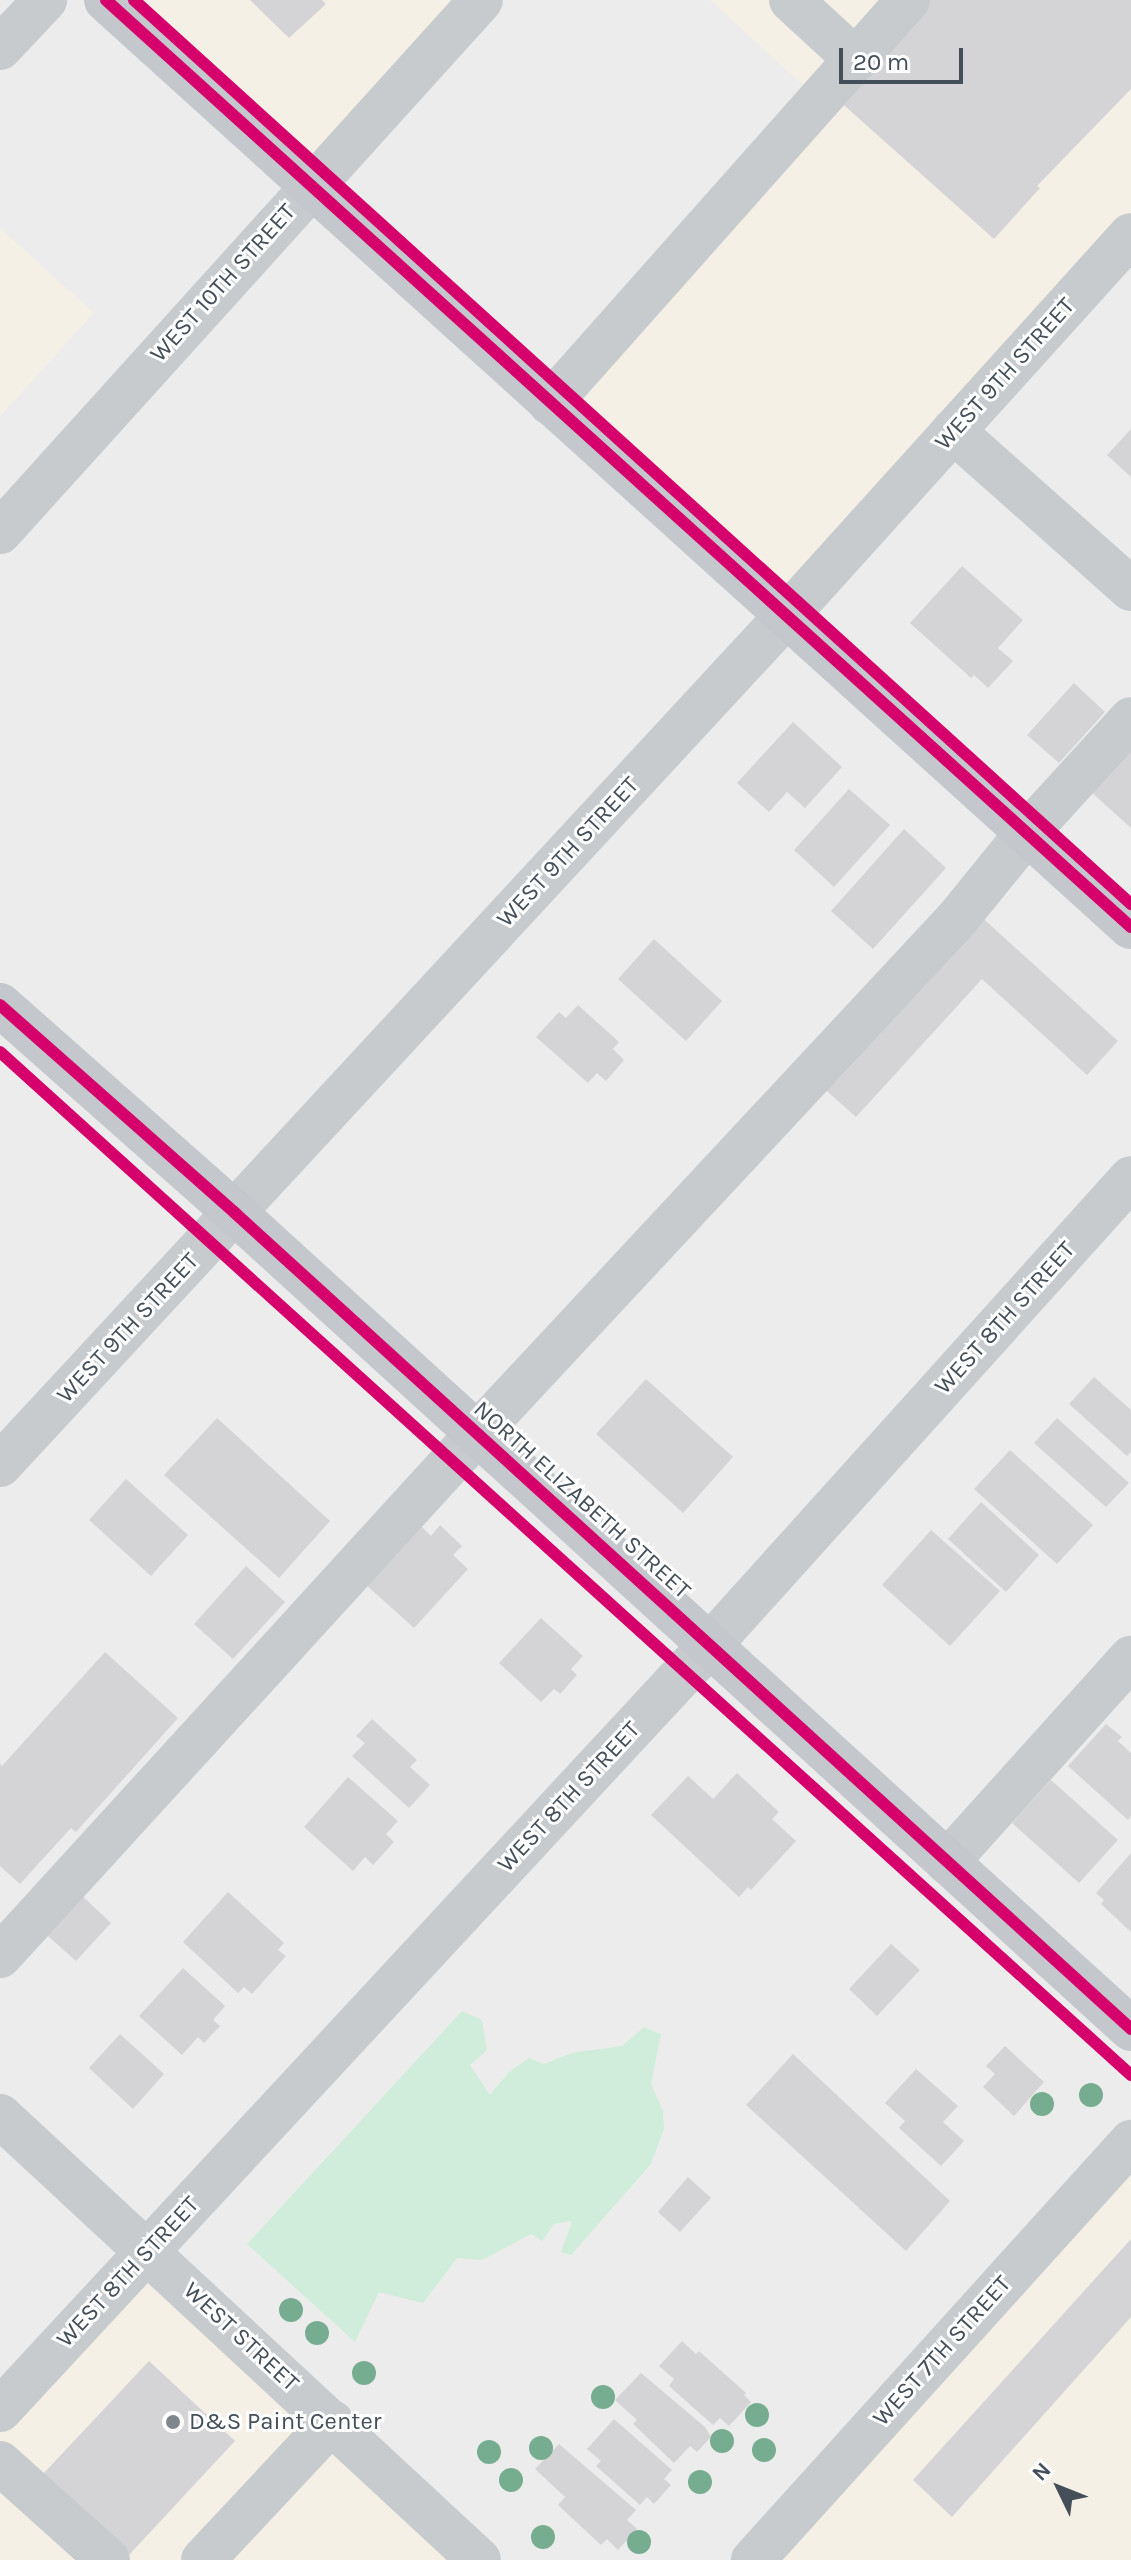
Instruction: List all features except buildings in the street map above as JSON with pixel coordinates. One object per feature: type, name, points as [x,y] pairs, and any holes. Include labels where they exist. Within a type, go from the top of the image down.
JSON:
[{"type":"main road","points":[[106,0],[1131,927]]},
{"type":"main road","name":"NORTH ELIZABETH STREET","points":[[0,1005],[235,1213],[1131,2029]]},
{"type":"street","points":[[0,48],[45,0]]},
{"type":"street","name":"WEST 10TH STREET","points":[[0,532],[481,0]]},
{"type":"street","points":[[791,0],[856,60]]},
{"type":"street","points":[[550,403],[908,0]]},
{"type":"street","name":"WEST 9TH STREET","points":[[0,1465],[786,616],[1131,235]]},
{"type":"street","points":[[953,431],[1131,589]]},
{"type":"street","points":[[0,1956],[477,1434],[957,919],[1027,833],[1131,719]]},
{"type":"street","name":"WEST 8TH STREET","points":[[0,2410],[709,1646],[1131,1178]]},
{"type":"street","points":[[947,1862],[1131,1658]]},
{"type":"street","name":"WEST STREET","points":[[0,2116],[479,2560]]},
{"type":"street","name":"WEST 7TH STREET","points":[[753,2560],[1131,2142]]},
{"type":"street","points":[[203,2560],[332,2422]]},
{"type":"street","points":[[0,2463],[108,2560]]},
{"type":"shaded area","points":[[106,0],[481,0],[310,186]]},
{"type":"shaded area","points":[[710,0],[1131,0],[1131,236],[786,616],[550,403],[823,103]]},
{"type":"shaded area","points":[[0,228],[94,313],[0,416]]},
{"type":"shaded area","points":[[1131,2142],[1131,2560],[753,2560]]},
{"type":"shaded area","points":[[149,2251],[479,2560],[0,2560],[0,2412]]},
{"type":"green space","points":[[462,2011],[482,2020],[487,2050],[470,2065],[490,2095],[509,2072],[529,2058],[544,2064],[572,2053],[622,2046],[644,2027],[661,2034],[651,2084],[663,2111],[664,2129],[651,2164],[571,2255],[561,2252],[572,2221],[554,2224],[542,2241],[531,2234],[482,2260],[457,2258],[423,2303],[379,2292],[355,2342],[247,2244]]},
{"type":"cycle path","points":[[106,0],[1131,927]]},
{"type":"cycle path","points":[[134,0],[1131,904]]},
{"type":"cycle path","points":[[0,1005],[235,1213],[1131,2029]]},
{"type":"cycle path","points":[[0,1052],[1131,2075]]},
{"type":"place","name":"D&S Paint Center","points":[[173,2422]]}]
